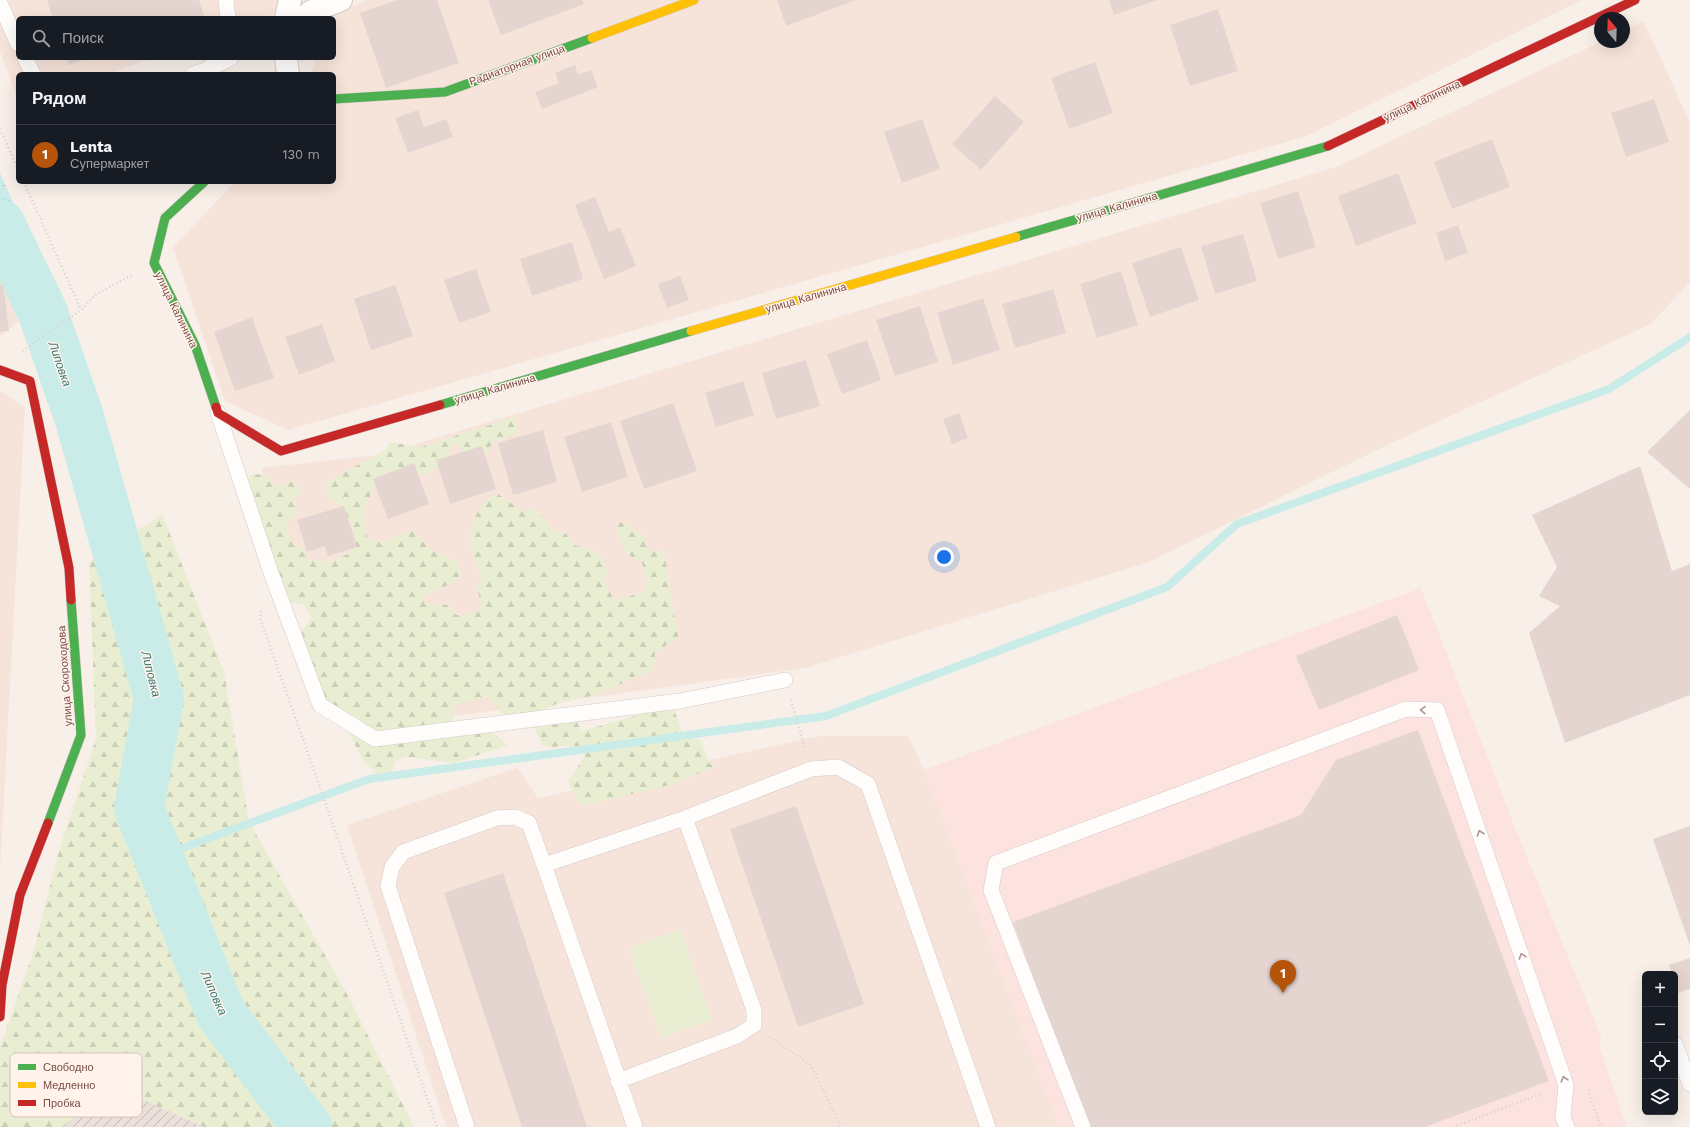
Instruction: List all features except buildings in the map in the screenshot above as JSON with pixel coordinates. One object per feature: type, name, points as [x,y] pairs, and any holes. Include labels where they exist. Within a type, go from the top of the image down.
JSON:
[{"type":"street","points":[[286,16],[290,0]]},
{"type":"street","points":[[306,16],[312,11],[341,0]]},
{"type":"street","name":"Радиаторная улица","points":[[336,99],[445,92],[694,0]]},
{"type":"street","name":"улица Калинина","points":[[202,184],[165,218],[154,263],[195,345],[218,413],[281,451],[1331,145],[1635,0]]},
{"type":"street","points":[[286,60],[288,72]]},
{"type":"street","name":"улица Скороходова","points":[[0,370],[30,381],[69,568],[81,735],[20,895],[2,985],[0,1017]]},
{"type":"lane","points":[[226,0],[228,16]]},
{"type":"lane","points":[[0,3],[16,39]]},
{"type":"lane","points":[[26,60],[32,72]]},
{"type":"lane","points":[[196,72],[212,63],[223,60]]},
{"type":"lane","points":[[218,413],[270,570],[320,705],[375,739],[680,701],[785,680]]},
{"type":"lane","points":[[1083,1127],[991,890],[996,863],[1406,709],[1437,710],[1566,1084],[1563,1117],[1567,1127]]},
{"type":"lane","points":[[544,865],[685,818],[811,769],[838,767],[868,784],[988,1127]]},
{"type":"lane","points":[[467,1127],[388,886],[392,867],[403,852],[497,818],[515,817],[529,823],[635,1127]]},
{"type":"lane","points":[[618,1081],[738,1036],[754,1025],[754,1010],[685,818]]},
{"type":"lane","points":[[1678,1052],[1690,1084]]},
{"type":"path","points":[[0,129],[16,165]]},
{"type":"path","points":[[25,184],[81,310]]},
{"type":"path","points":[[31,345],[81,310],[95,295],[154,263]]},
{"type":"path","points":[[270,570],[260,618],[325,801],[437,1127]]},
{"type":"path","points":[[785,680],[811,769]]},
{"type":"path","points":[[754,1025],[811,1065],[841,1127]]},
{"type":"path","points":[[1453,1127],[1566,1084],[1586,1084],[1602,1127]]},
{"type":"shaded area","points":[[0,0],[315,0],[271,16],[16,16],[16,60],[147,60],[114,72],[16,72],[16,95],[0,51]]},
{"type":"shaded area","points":[[368,0],[1582,0],[1307,136],[288,430],[225,401],[173,247],[233,184],[336,184],[336,72],[312,72],[315,60],[336,60],[336,16],[329,15]]},
{"type":"shaded area","points":[[1644,21],[1690,123],[1690,282],[1651,324],[1385,446],[1149,562],[805,668],[412,722],[352,703],[261,468],[379,455],[1336,167],[1594,45],[1594,48],[1630,48],[1630,28]]},
{"type":"shaded area","points":[[0,274],[19,321],[0,336]]},
{"type":"shaded area","points":[[0,391],[25,407],[0,872]]},
{"type":"shaded area","points":[[1421,588],[1520,840],[1601,1036],[1600,1048],[1627,1127],[1059,1127],[924,770]]},
{"type":"shaded area","points":[[819,736],[908,736],[924,770],[1059,1127],[446,1127],[347,825],[517,768],[538,798]]},
{"type":"shaded area","points":[[231,1058],[282,1127],[0,1127],[0,1066],[10,1066],[10,1117],[142,1117],[142,1061]]},
{"type":"green space","points":[[515,417],[518,433],[493,441],[487,453],[473,458],[455,444],[450,447],[449,463],[421,476],[412,466],[386,475],[374,485],[364,511],[367,539],[381,543],[412,530],[431,549],[458,562],[461,573],[455,582],[424,596],[425,604],[450,605],[456,615],[475,613],[482,604],[476,587],[482,579],[472,552],[470,536],[474,519],[480,509],[492,496],[498,494],[522,511],[536,509],[552,529],[566,534],[576,546],[594,550],[603,559],[608,573],[603,578],[614,600],[643,593],[647,585],[642,562],[627,554],[617,531],[617,523],[625,522],[643,536],[648,550],[664,551],[678,637],[655,653],[654,669],[599,694],[556,704],[543,711],[576,721],[582,731],[655,710],[670,698],[683,735],[701,741],[709,764],[720,764],[674,784],[581,806],[568,781],[585,756],[579,746],[544,747],[534,728],[513,714],[504,715],[488,697],[453,706],[453,725],[482,734],[490,731],[508,745],[454,763],[407,757],[395,761],[391,775],[382,778],[364,762],[335,706],[322,704],[294,643],[311,618],[304,604],[288,602],[243,486],[252,474],[265,475],[276,487],[293,481],[302,491],[293,500],[297,512],[286,525],[292,542],[303,548],[307,559],[327,562],[348,554],[355,533],[343,506],[331,500],[323,484],[387,449],[388,442],[421,447]]},
{"type":"green space","points":[[162,514],[224,672],[249,822],[346,992],[414,1127],[205,1127],[142,1099],[142,1053],[10,1053],[10,1117],[75,1117],[62,1127],[0,1127],[0,1047],[33,953],[59,850],[96,739],[89,562]]},
{"type":"green space","points":[[680,930],[712,1020],[661,1038],[629,948]]},
{"type":"water","points":[[0,173],[77,347],[52,361],[0,247]]},
{"type":"waterway","name":"Липовка","points":[[0,224],[43,313],[80,420],[159,698],[139,808],[221,1014],[307,1127]]},
{"type":"waterway","points":[[158,857],[369,779],[826,716],[1167,587],[1237,524],[1609,389],[1690,337]]},
{"type":"traffic: fast","points":[[336,99],[445,92],[592,38]]},
{"type":"traffic: fast","points":[[1016,237],[1328,146]]},
{"type":"traffic: fast","points":[[202,184],[165,218],[154,263],[195,345],[216,407]]},
{"type":"traffic: fast","points":[[440,405],[691,331]]},
{"type":"traffic: fast","points":[[48,823],[81,735],[71,600]]},
{"type":"traffic: slow","points":[[592,38],[694,0]]},
{"type":"traffic: slow","points":[[691,331],[1016,237]]},
{"type":"traffic: jam","points":[[1328,146],[1635,0]]},
{"type":"traffic: jam","points":[[0,370],[30,381],[69,568],[71,600]]},
{"type":"traffic: jam","points":[[216,407],[218,413],[281,451],[440,405]]},
{"type":"traffic: jam","points":[[0,1017],[2,985],[20,895],[48,823]]},
{"type":"place","name":"Lenta","points":[[1283,993]]}]
